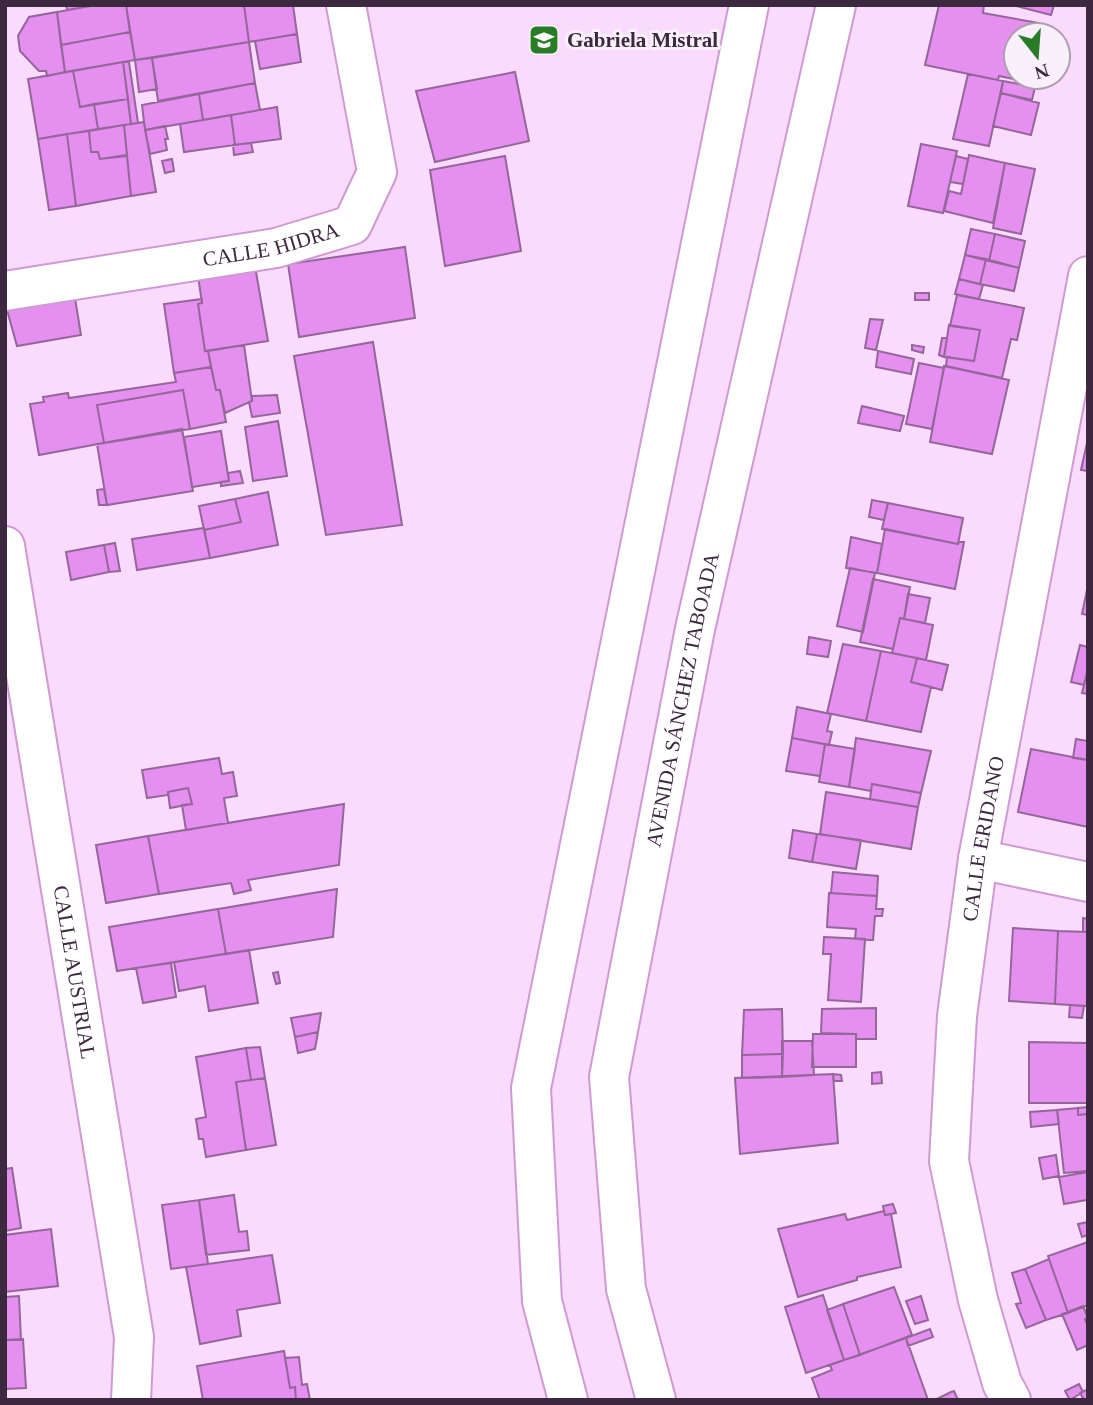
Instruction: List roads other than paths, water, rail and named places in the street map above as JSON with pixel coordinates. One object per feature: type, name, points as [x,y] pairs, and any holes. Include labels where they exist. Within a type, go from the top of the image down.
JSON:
[{"type":"main road","name":"CALLE HIDRA","points":[[5,290],[276,248],[352,225],[377,172],[346,5]]},
{"type":"main road","points":[[568,1400],[542,1301],[531,1088],[749,5]]},
{"type":"main road","name":"AVENIDA SÁNCHEZ TABOADA","points":[[656,1400],[626,1289],[609,1077],[695,629],[836,5]]},
{"type":"main road","name":"CALLE ERIDANO","points":[[1011,1400],[1002,1384],[978,1300],[949,1161],[957,1016],[978,859],[1088,276]]},
{"type":"main road","name":"CALLE AUSTRIAL","points":[[5,546],[134,1337],[131,1400]]},
{"type":"main road","points":[[978,859],[1088,882]]},
{"type":"place","name":"Gabriela Mistral","points":[[544,40]]}]
